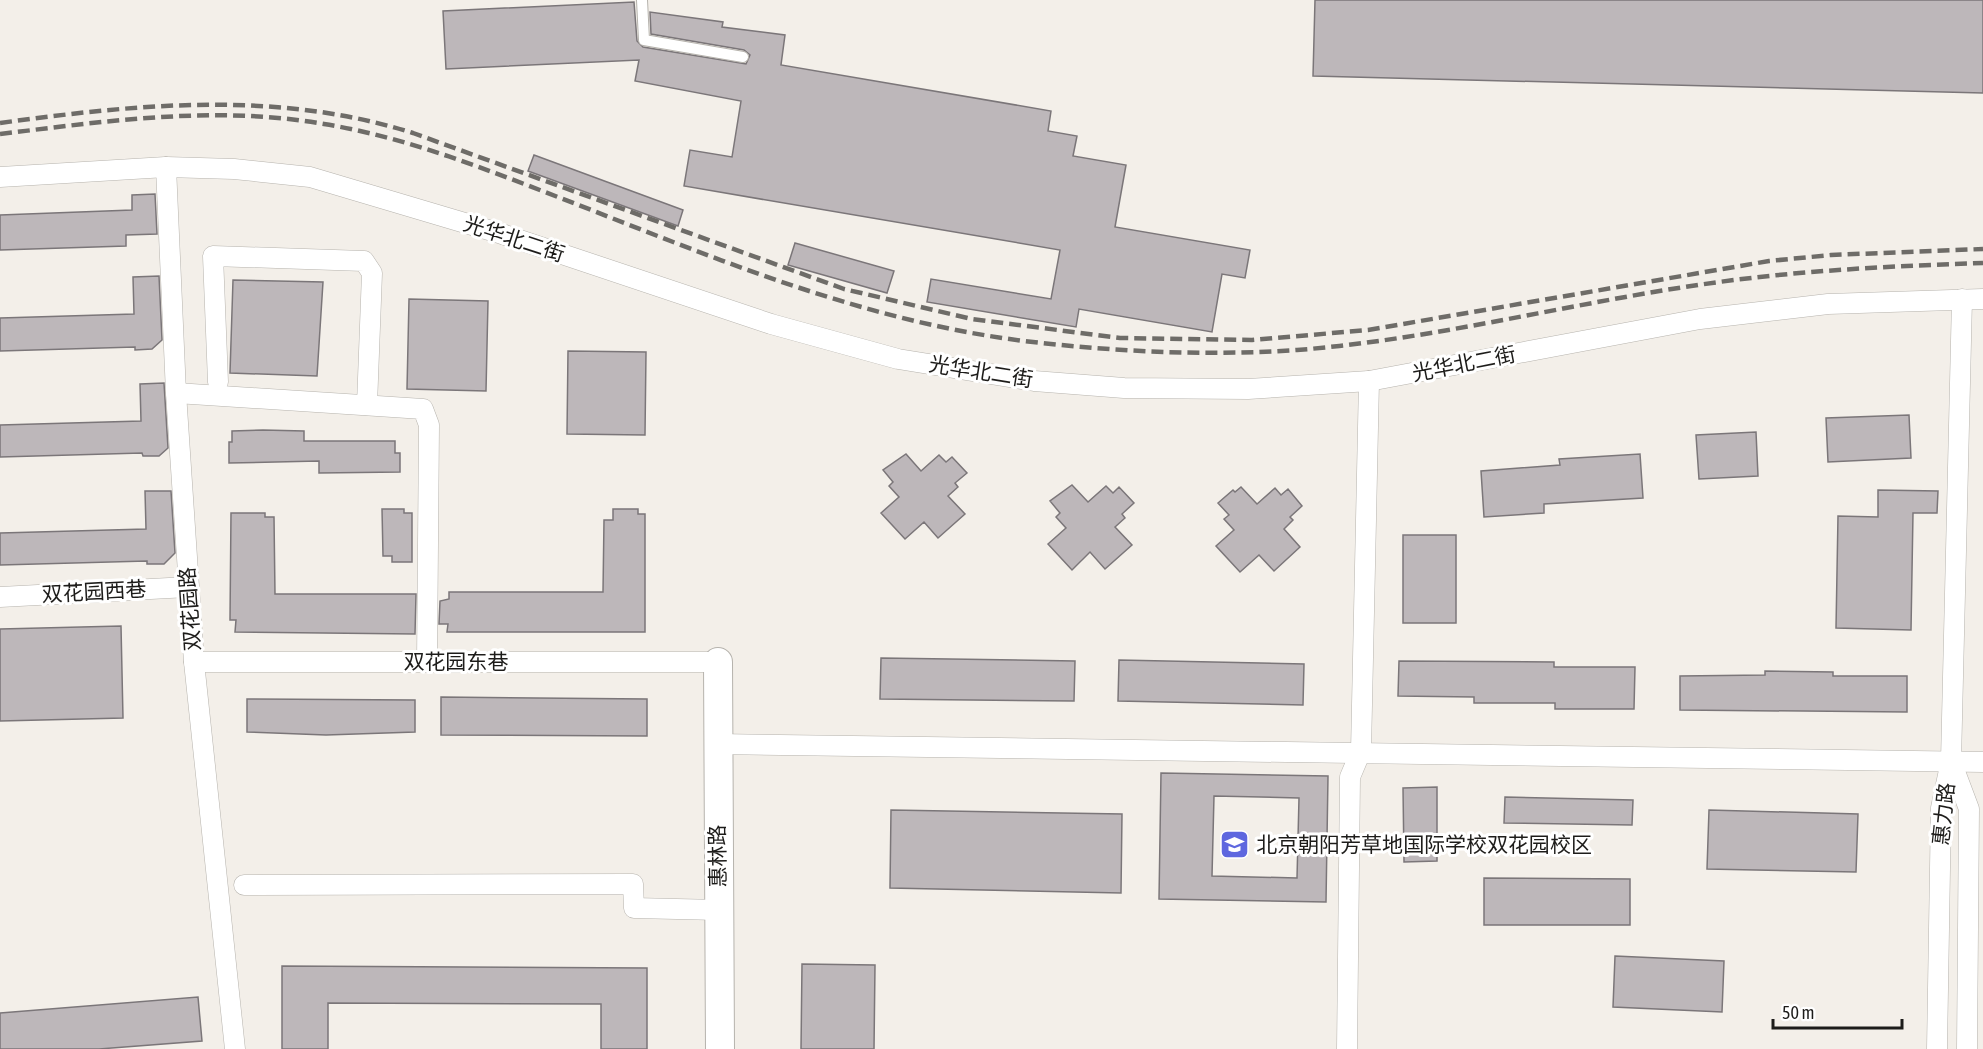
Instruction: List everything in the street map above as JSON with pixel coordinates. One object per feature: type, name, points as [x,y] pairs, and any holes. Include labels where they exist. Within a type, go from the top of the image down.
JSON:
[{"type":"street","name":"光华北二街","points":[[0,177],[166,167],[234,169],[310,177],[502,234],[771,324],[898,359],[1034,381],[1124,388],[1248,388],[1369,381],[1700,319],[1828,304],[1983,299]]},
{"type":"street","name":"双花园路","points":[[166,167],[176,393],[188,587],[235,1049]]},
{"type":"street","points":[[218,382],[213,256],[364,261],[372,273],[367,405]]},
{"type":"street","points":[[1951,761],[1962,299]]},
{"type":"street","points":[[1347,1049],[1350,777],[1361,751],[1369,381]]},
{"type":"street","points":[[176,393],[423,409],[429,425],[427,662]]},
{"type":"street","name":"双花园西巷","points":[[0,597],[188,587]]},
{"type":"street","name":"双花园东巷","points":[[194,662],[718,662]]},
{"type":"street","name":"惠林路","points":[[718,662],[720,1049]]},
{"type":"street","points":[[717,744],[1361,751],[1983,762]]},
{"type":"street","name":"惠力路","points":[[1937,1049],[1941,808],[1951,761]]},
{"type":"street","name":"惠力路","points":[[1951,761],[1969,809],[1967,1049]]},
{"type":"street","points":[[244,885],[633,884],[634,908],[719,910]]},
{"type":"lane","points":[[642,0],[644,40],[742,57]]},
{"type":"building","points":[[1315,0],[1983,0],[1983,93],[1313,76]]},
{"type":"building","points":[[634,2],[637,41],[643,47],[746,64],[750,55],[744,50],[651,34],[650,12],[723,22],[722,27],[785,35],[781,65],[1051,111],[1048,131],[1077,136],[1073,156],[1126,165],[1115,227],[1250,250],[1245,278],[1222,274],[1212,332],[1079,309],[1076,327],[927,302],[931,279],[1051,299],[1060,250],[684,186],[690,150],[732,157],[741,101],[635,81],[639,60],[446,69],[443,11]]},
{"type":"building","points":[[534,155],[683,210],[678,226],[528,171]]},
{"type":"building","points":[[155,194],[157,234],[126,235],[126,246],[0,250],[0,215],[132,210],[132,195]]},
{"type":"building","points":[[795,243],[894,271],[887,293],[788,265]]},
{"type":"building","points":[[159,276],[162,340],[152,349],[135,350],[135,347],[0,351],[0,318],[134,314],[133,277]]},
{"type":"building","points":[[233,280],[323,282],[317,376],[230,373]]},
{"type":"building","points":[[409,299],[488,301],[486,391],[407,389]]},
{"type":"building","points":[[568,351],[646,352],[645,435],[567,434]]},
{"type":"building","points":[[164,383],[168,448],[159,456],[143,456],[142,453],[0,457],[0,425],[141,421],[140,384]]},
{"type":"building","points":[[1909,415],[1911,458],[1828,462],[1826,418]]},
{"type":"building","points":[[232,431],[304,431],[304,441],[395,441],[395,453],[400,453],[400,472],[319,473],[319,461],[229,463],[229,442],[232,442]]},
{"type":"building","points":[[1756,432],[1758,476],[1699,479],[1696,435]]},
{"type":"building","points":[[906,454],[921,471],[939,455],[946,462],[952,457],[967,473],[955,483],[958,487],[948,496],[965,514],[938,538],[924,522],[905,539],[881,513],[899,497],[889,486],[893,482],[883,470]]},
{"type":"building","points":[[1640,454],[1643,498],[1544,504],[1544,513],[1484,517],[1481,471],[1560,465],[1559,459]]},
{"type":"building","points":[[1072,485],[1088,502],[1106,486],[1113,493],[1119,487],[1134,503],[1122,514],[1125,518],[1115,527],[1132,545],[1105,569],[1090,552],[1072,570],[1048,544],[1066,528],[1056,517],[1060,513],[1050,501]]},
{"type":"building","points":[[1241,487],[1257,504],[1275,488],[1281,495],[1288,489],[1302,506],[1290,517],[1293,520],[1284,529],[1300,547],[1274,571],[1259,555],[1240,572],[1216,546],[1234,530],[1224,519],[1229,515],[1218,503],[1233,490],[1235,492]]},
{"type":"building","points":[[1878,490],[1938,491],[1937,513],[1913,513],[1911,630],[1836,628],[1838,516],[1878,517]]},
{"type":"building","points":[[145,491],[171,491],[175,553],[164,564],[147,564],[147,561],[0,565],[0,533],[146,529]]},
{"type":"building","points":[[382,509],[404,509],[404,513],[412,513],[412,562],[392,562],[392,556],[383,556]]},
{"type":"building","points":[[613,509],[638,509],[638,514],[645,514],[645,632],[447,632],[448,624],[439,624],[440,601],[449,599],[449,592],[603,592],[604,520],[613,520]]},
{"type":"building","points":[[231,513],[265,513],[265,517],[274,517],[275,594],[416,594],[415,634],[235,632],[236,620],[230,620]]},
{"type":"building","points":[[1403,535],[1456,535],[1456,623],[1403,623]]},
{"type":"building","points":[[121,626],[123,718],[0,721],[0,629]]},
{"type":"building","points":[[881,658],[1075,661],[1074,701],[880,699]]},
{"type":"building","points":[[1119,660],[1304,664],[1303,705],[1118,701]]},
{"type":"building","points":[[1399,661],[1554,662],[1554,667],[1635,667],[1634,709],[1555,709],[1555,703],[1474,703],[1474,697],[1398,696]]},
{"type":"building","points":[[1765,671],[1833,672],[1833,676],[1907,676],[1907,712],[1680,710],[1680,676],[1765,675]]},
{"type":"building","points":[[441,697],[647,699],[647,736],[441,735]]},
{"type":"building","points":[[247,699],[415,700],[415,732],[326,735],[247,732]]},
{"type":"building","points":[[1161,773],[1328,776],[1326,902],[1159,899]],"holes":[[[1214,796],[1299,798],[1297,878],[1212,876]]]},
{"type":"building","points":[[1437,787],[1437,861],[1404,862],[1403,788]]},
{"type":"building","points":[[1505,797],[1633,800],[1632,825],[1504,823]]},
{"type":"building","points":[[891,810],[1122,814],[1121,893],[890,888]]},
{"type":"building","points":[[1709,810],[1858,814],[1856,872],[1707,869]]},
{"type":"building","points":[[1484,878],[1630,879],[1630,925],[1484,925]]},
{"type":"building","points":[[1615,956],[1724,961],[1722,1012],[1613,1007]]},
{"type":"building","points":[[802,964],[875,965],[874,1049],[801,1049]]},
{"type":"building","points":[[282,966],[647,968],[647,1049],[601,1049],[601,1004],[328,1003],[328,1049],[282,1049]]},
{"type":"building","points":[[198,997],[202,1041],[99,1049],[0,1049],[0,1013]]},
{"type":"railway","points":[[0,123],[104,110],[208,105],[259,106],[362,119],[413,133],[844,289],[972,319],[1120,338],[1252,340],[1368,330],[1769,261],[1831,255],[1983,249]]},
{"type":"railway","points":[[0,134],[122,120],[202,115],[284,118],[356,130],[421,147],[515,180],[687,248],[857,306],[973,333],[1033,342],[1132,351],[1231,353],[1350,345],[1456,329],[1719,282],[1851,269],[1983,263]]},
{"type":"place","name":"北京朝阳芳草地国际学校双花园校区","points":[[1235,845]]}]
